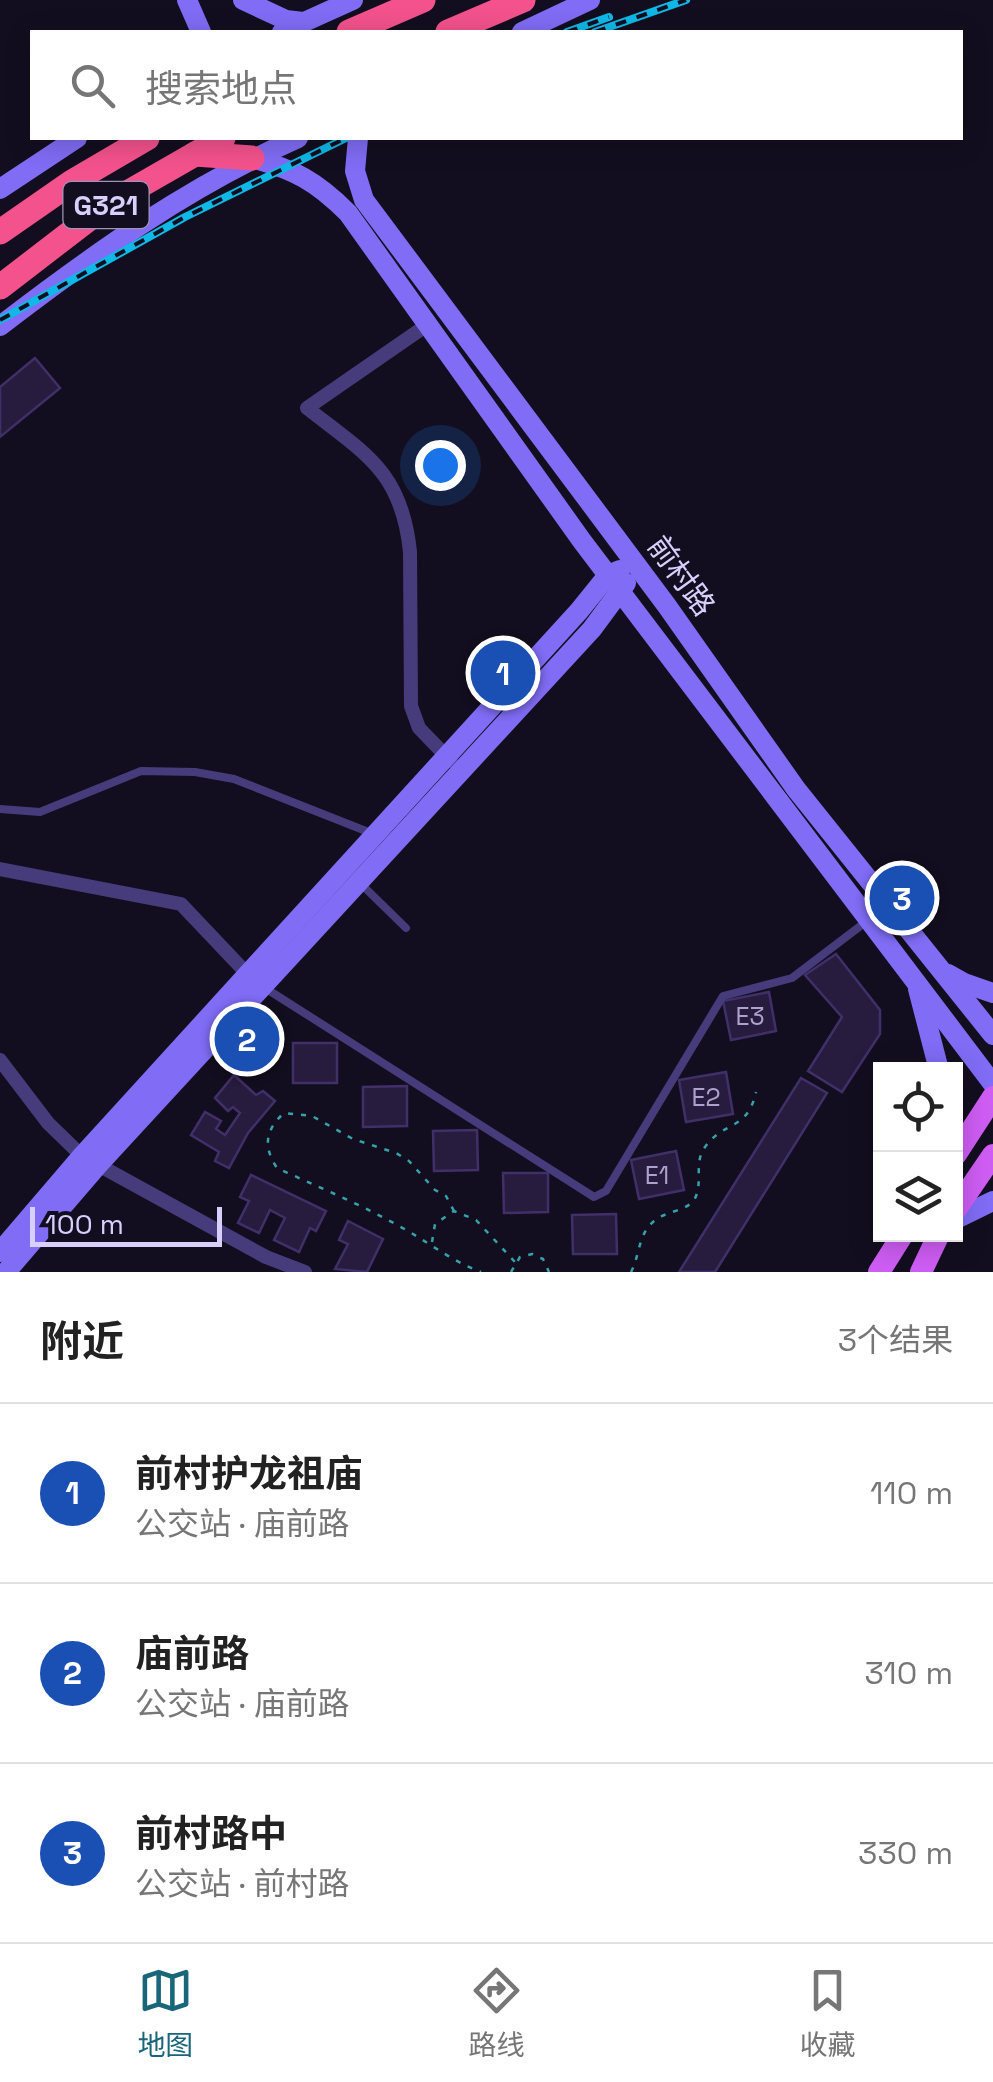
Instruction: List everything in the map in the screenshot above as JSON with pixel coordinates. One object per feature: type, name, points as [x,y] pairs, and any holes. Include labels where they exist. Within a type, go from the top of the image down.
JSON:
[{"type":"highway","points":[[354,30],[423,0]]},
{"type":"highway","points":[[453,30],[524,0]]},
{"type":"highway","name":"G321","points":[[2,229],[145,140]]},
{"type":"highway","name":"G321","points":[[0,287],[108,204],[218,140]]},
{"type":"highway","points":[[194,154],[252,158]]},
{"type":"main road","points":[[957,1152],[993,1097]]},
{"type":"main road","points":[[963,1198],[993,1155]]},
{"type":"main road","points":[[878,1272],[898,1242]]},
{"type":"main road","points":[[921,1272],[936,1242]]},
{"type":"street","points":[[187,0],[200,30]]},
{"type":"street","points":[[243,0],[286,20],[303,22]]},
{"type":"street","points":[[286,30],[353,0]]},
{"type":"street","points":[[526,30],[590,0]]},
{"type":"street","points":[[0,190],[74,140]]},
{"type":"street","points":[[0,326],[92,256],[170,204],[252,158],[293,140]]},
{"type":"street","name":"前村路","points":[[358,140],[355,171],[364,200],[636,564],[796,789],[993,1035]]},
{"type":"street","name":"前村路","points":[[252,158],[291,169],[317,184],[348,213],[608,574],[993,1084]]},
{"type":"street","points":[[427,324],[308,408],[376,462],[398,498],[408,528],[410,552],[411,706],[419,728],[454,764]]},
{"type":"street","points":[[255,981],[359,882],[608,574],[636,564]]},
{"type":"street","points":[[0,1252],[90,1161],[255,981],[376,834],[454,764],[622,592],[636,564]]},
{"type":"street","points":[[0,869],[181,904],[255,981]]},
{"type":"street","points":[[938,968],[964,984],[993,993]]},
{"type":"street","points":[[915,978],[937,1062]]},
{"type":"street","points":[[0,1060],[48,1123],[90,1161],[266,1256],[305,1272]]},
{"type":"street","points":[[6,1272],[90,1161]]},
{"type":"street","points":[[963,1216],[993,1201]]},
{"type":"street","points":[[266,1256],[272,1272]]},
{"type":"lane","points":[[0,809],[40,812],[142,771],[195,772],[234,780],[376,834]]},
{"type":"lane","points":[[359,882],[406,928]]},
{"type":"lane","points":[[255,981],[594,1197],[606,1191],[724,996],[792,978],[870,919]]},
{"type":"path","points":[[631,1272],[641,1238],[650,1224],[691,1203],[696,1195],[700,1155],[718,1133],[744,1120],[752,1110],[756,1092]]},
{"type":"path","points":[[481,1272],[444,1255],[432,1244],[370,1210],[277,1168],[267,1144],[271,1124],[284,1113],[295,1112],[312,1116],[353,1139],[396,1153],[446,1196],[454,1211],[476,1220],[515,1262]]},
{"type":"path","points":[[432,1244],[435,1224],[454,1211]]},
{"type":"path","points":[[511,1272],[515,1262],[526,1255],[538,1256],[549,1272]]},
{"type":"building","points":[[35,358],[60,388],[0,437],[0,387]]},
{"type":"building","points":[[836,954],[880,1010],[880,1034],[842,1092],[808,1071],[842,1017],[805,975]]},
{"type":"building","points":[[769,992],[776,1031],[731,1040],[723,1001]]},
{"type":"building","points":[[293,1043],[337,1043],[337,1083],[293,1083]]},
{"type":"building","points":[[726,1072],[733,1114],[686,1122],[679,1080]]},
{"type":"building","points":[[234,1075],[256,1095],[263,1091],[275,1101],[248,1133],[229,1168],[215,1161],[219,1152],[191,1135],[205,1112],[221,1121],[216,1129],[225,1135],[240,1113],[233,1107],[228,1111],[215,1098]]},
{"type":"building","points":[[801,1078],[827,1093],[715,1272],[679,1272]]},
{"type":"building","points":[[407,1086],[407,1126],[363,1127],[363,1087]]},
{"type":"building","points":[[477,1130],[478,1170],[434,1171],[433,1131]]},
{"type":"building","points":[[676,1151],[684,1190],[639,1199],[631,1160]]},
{"type":"building","points":[[503,1173],[548,1173],[548,1212],[504,1213]]},
{"type":"building","points":[[251,1175],[326,1211],[316,1231],[310,1228],[299,1252],[274,1240],[285,1218],[270,1210],[259,1233],[238,1223],[249,1201],[240,1197]]},
{"type":"building","points":[[616,1214],[617,1254],[573,1254],[572,1215]]},
{"type":"building","points":[[348,1221],[383,1239],[367,1272],[335,1269],[348,1244],[339,1240]]},
{"type":"railway","points":[[601,30],[686,0]]},
{"type":"railway","points":[[573,30],[609,17]]},
{"type":"railway","points":[[0,320],[185,217],[342,140]]},
{"type":"place","name":"前村护龙祖庙","points":[[503,673]]},
{"type":"place","name":"前村路中","points":[[902,898]]},
{"type":"place","name":"庙前路","points":[[247,1039]]}]
